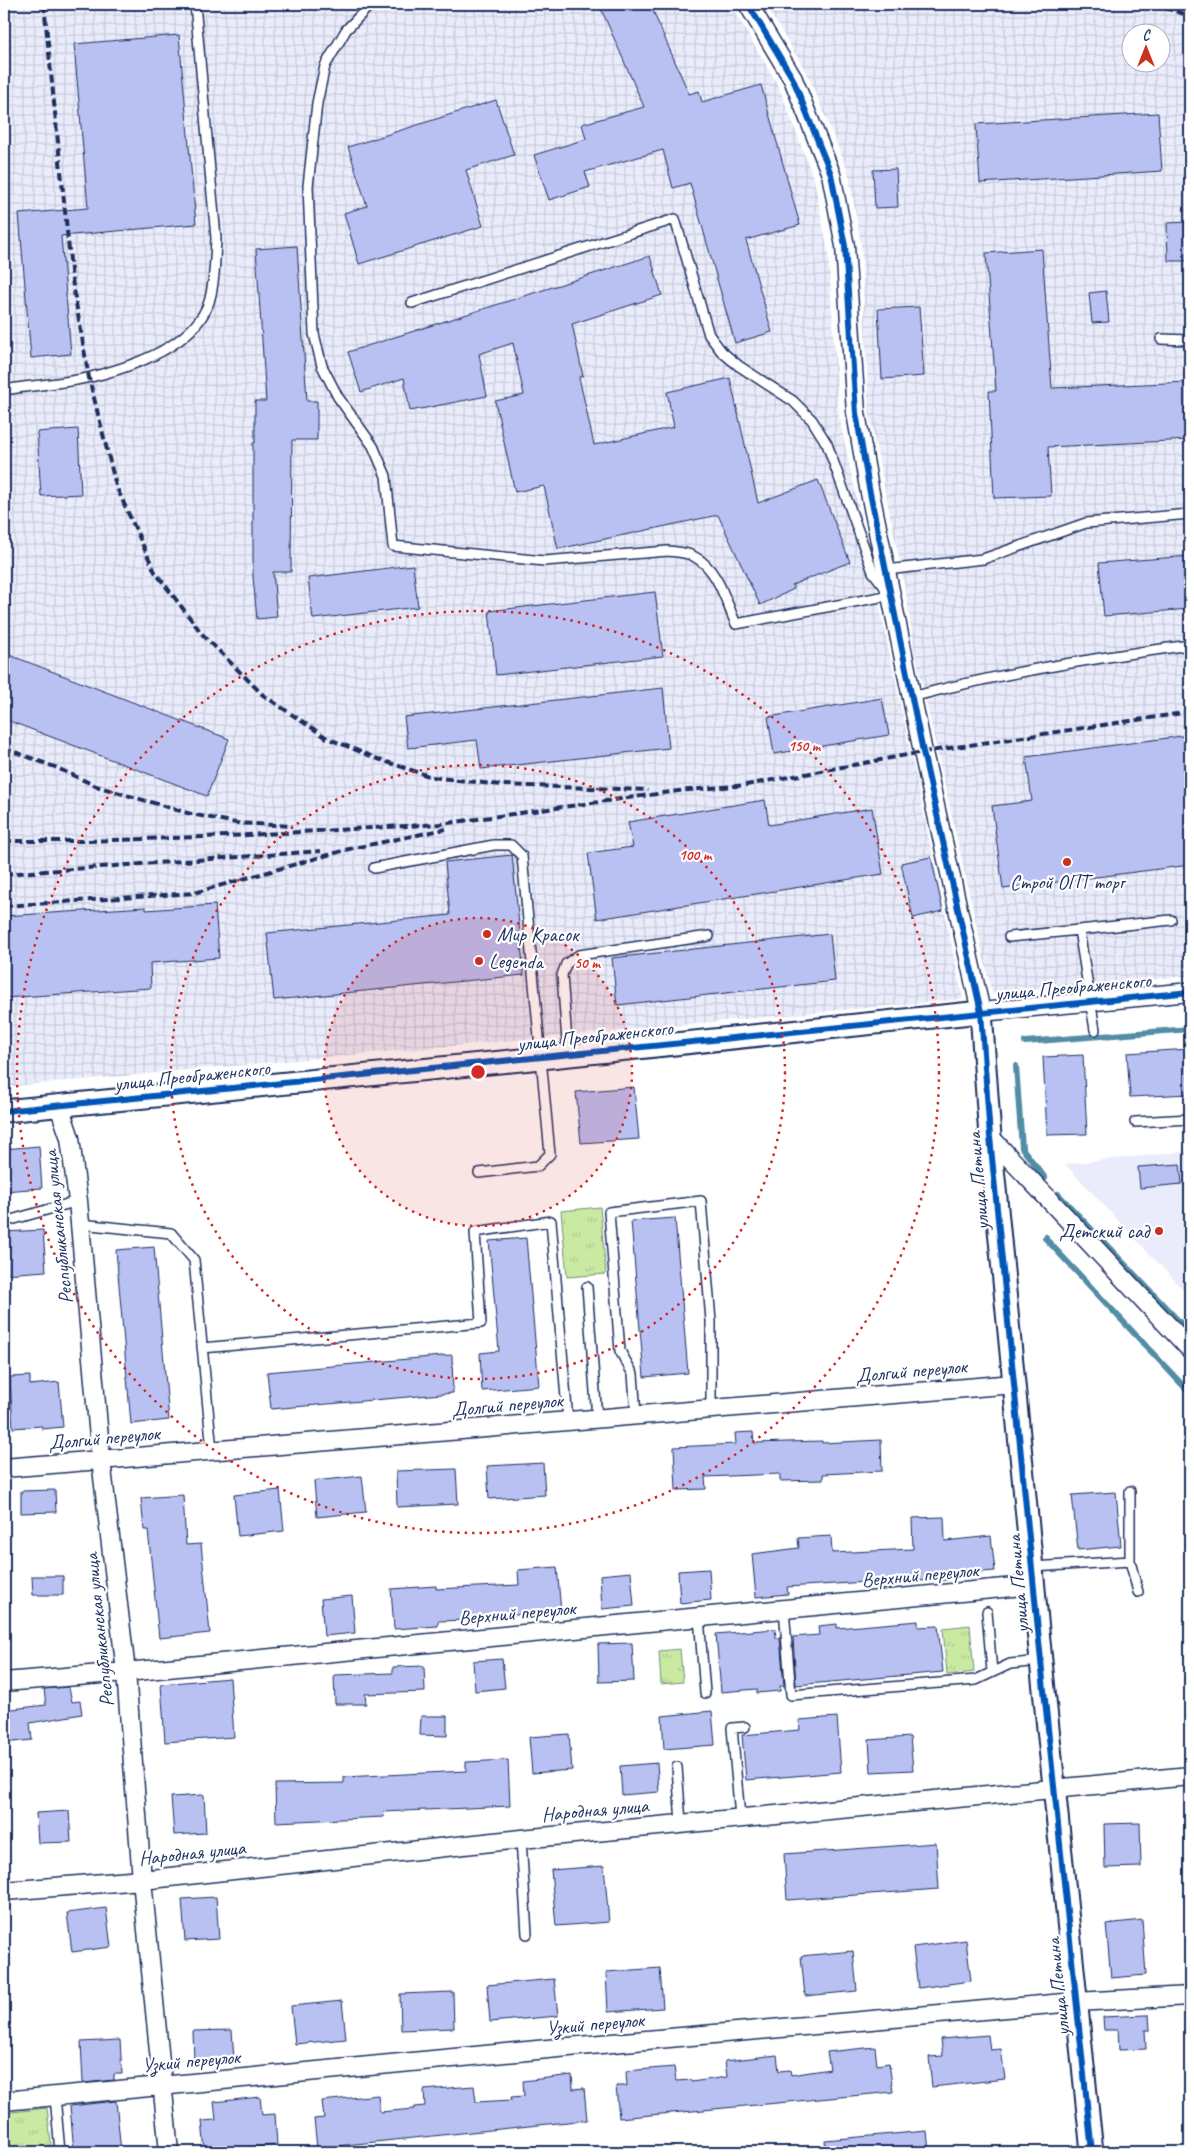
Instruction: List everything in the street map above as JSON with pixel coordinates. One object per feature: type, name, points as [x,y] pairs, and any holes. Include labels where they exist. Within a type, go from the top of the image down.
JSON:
[{"type":"street","points":[[748,4],[793,79],[831,174],[845,246],[856,413],[912,697],[981,1012]]},
{"type":"street","name":"улица Преображенского","points":[[4,1111],[568,1056],[1190,992]]},
{"type":"street","name":"улица Петина","points":[[981,1012],[990,1137],[1014,1384],[1075,2002],[1092,2152]]},
{"type":"street","name":"Республиканская улица","points":[[59,1106],[70,1138],[78,1201],[101,1460],[126,1672],[142,1880],[169,2152]]},
{"type":"street","points":[[990,1137],[1190,1349]]},
{"type":"street","name":"Долгий переулок","points":[[4,1468],[1014,1384]]},
{"type":"street","name":"Верхний переулок","points":[[4,1682],[784,1609],[1034,1576]]},
{"type":"street","name":"Народная улица","points":[[4,1891],[142,1880],[521,1838],[1190,1776]]},
{"type":"street","name":"Узкий переулок","points":[[4,2101],[1075,2002],[1190,1996]]},
{"type":"lane","points":[[4,390],[89,378],[151,357],[184,336],[199,320],[209,302],[216,238],[196,4]]},
{"type":"lane","points":[[371,4],[346,30],[325,66],[318,103],[308,186],[314,334],[322,366],[338,397],[373,446],[386,476],[393,546],[544,561],[668,551],[683,552],[702,561],[714,575],[736,624],[891,595],[872,572],[827,444],[812,420],[793,401],[739,366],[722,352],[709,335],[675,219],[412,303]]},
{"type":"lane","points":[[1160,339],[1190,340]]},
{"type":"lane","points":[[886,570],[983,559],[1086,523],[1190,514]]},
{"type":"lane","points":[[912,697],[972,681],[1066,662],[1190,645]]},
{"type":"lane","points":[[374,868],[494,845],[511,845],[522,856],[550,1154],[538,1166],[479,1173]]},
{"type":"lane","points":[[1009,937],[1171,920]]},
{"type":"lane","points":[[1079,930],[1095,1030]]},
{"type":"lane","points":[[568,1056],[562,975],[566,964],[579,955],[709,936]]},
{"type":"lane","points":[[1135,1122],[1190,1119]]},
{"type":"lane","points":[[4,1222],[78,1201]]},
{"type":"lane","points":[[636,1415],[633,1374],[620,1351],[609,1212],[701,1201],[711,1321],[711,1409]]},
{"type":"lane","points":[[202,1348],[482,1323],[475,1232],[551,1221],[568,1421]]},
{"type":"lane","points":[[80,1224],[170,1233],[194,1260],[212,1450]]},
{"type":"lane","points":[[586,1287],[597,1418]]},
{"type":"lane","points":[[1130,1491],[1130,1561],[1138,1592]]},
{"type":"lane","points":[[1034,1576],[1130,1561]]},
{"type":"lane","points":[[784,1609],[791,1696],[976,1680],[1010,1664],[1041,1661]]},
{"type":"lane","points":[[986,1612],[992,1672]]},
{"type":"lane","points":[[699,1617],[705,1694]]},
{"type":"lane","points":[[740,1817],[732,1728],[745,1727]]},
{"type":"lane","points":[[677,1767],[681,1823]]},
{"type":"lane","points":[[521,1838],[527,1934]]},
{"type":"lane","points":[[56,2096],[60,2152]]},
{"type":"shaded area","points":[[4,4],[730,4],[779,87],[814,179],[828,252],[839,416],[963,999],[4,1087]]},
{"type":"shaded area","points":[[765,4],[1190,4],[1190,976],[992,994],[914,648],[906,593],[869,412],[861,244],[848,171],[808,75]]},
{"type":"shaded area","name":"Детский сад","points":[[1190,1151],[1190,1297],[1065,1164]]},
{"type":"green space","points":[[600,1207],[606,1274],[567,1277],[561,1211]]},
{"type":"green space","points":[[970,1625],[974,1672],[947,1675],[943,1628]]},
{"type":"green space","points":[[680,1649],[683,1682],[661,1684],[659,1651]]},
{"type":"green space","points":[[47,2108],[52,2152],[4,2152],[4,2113]]},
{"type":"building","points":[[599,4],[650,4],[689,94],[699,91],[702,102],[761,85],[800,225],[746,240],[772,332],[735,343],[690,183],[673,188],[663,150],[585,172],[590,187],[549,200],[534,155],[586,139],[582,124],[644,107]]},
{"type":"building","points":[[179,35],[196,224],[61,236],[71,354],[31,358],[19,214],[88,208],[74,44]]},
{"type":"building","points":[[496,100],[514,155],[466,170],[483,226],[359,264],[344,213],[367,206],[348,147]]},
{"type":"building","points":[[1158,113],[1162,171],[980,183],[976,124]]},
{"type":"building","points":[[896,169],[898,207],[875,208],[873,170]]},
{"type":"building","points":[[1190,222],[1190,261],[1168,261],[1167,223]]},
{"type":"building","points":[[297,246],[307,401],[317,401],[317,440],[292,440],[291,572],[273,572],[277,617],[257,619],[253,577],[253,443],[255,443],[255,401],[266,401],[256,249]]},
{"type":"building","points":[[1042,249],[1052,388],[1190,382],[1190,440],[1048,447],[1051,496],[994,498],[989,391],[996,391],[986,253]]},
{"type":"building","points":[[650,256],[662,295],[572,324],[583,376],[579,377],[594,445],[674,427],[667,392],[730,378],[758,503],[818,480],[850,562],[792,585],[794,589],[760,605],[718,515],[558,549],[544,486],[515,492],[495,401],[524,395],[513,343],[479,354],[487,396],[410,411],[404,378],[361,392],[348,352]]},
{"type":"building","points":[[1106,291],[1109,322],[1092,323],[1089,293]]},
{"type":"building","points":[[919,307],[924,376],[882,379],[878,309]]},
{"type":"building","points":[[78,429],[81,494],[41,496],[37,432]]},
{"type":"building","points":[[1190,556],[1190,609],[1104,616],[1099,563]]},
{"type":"building","points":[[413,565],[418,607],[313,619],[308,578]]},
{"type":"building","points":[[655,592],[663,656],[496,675],[489,611]]},
{"type":"building","points":[[4,653],[229,739],[207,796],[4,719]]},
{"type":"building","points":[[663,688],[669,748],[481,769],[477,740],[408,748],[404,717]]},
{"type":"building","points":[[882,698],[889,735],[774,754],[768,717]]},
{"type":"building","points":[[1190,735],[1190,865],[1003,889],[992,806],[1032,801],[1026,757]]},
{"type":"building","points":[[765,800],[769,825],[872,808],[883,874],[597,919],[588,853],[633,847],[628,822]]},
{"type":"building","points":[[512,855],[524,975],[274,1000],[267,933],[450,915],[445,862]]},
{"type":"building","points":[[931,857],[943,911],[913,918],[901,863]]},
{"type":"building","points":[[215,905],[219,958],[150,963],[151,988],[4,998],[4,916],[146,907],[146,910]]},
{"type":"building","points":[[830,934],[835,981],[617,1005],[612,958]]},
{"type":"building","points":[[1190,1049],[1190,1094],[1130,1097],[1127,1053]]},
{"type":"building","points":[[1083,1055],[1087,1134],[1047,1135],[1043,1057]]},
{"type":"building","points":[[634,1087],[639,1139],[581,1143],[576,1092]]},
{"type":"building","points":[[39,1146],[42,1188],[4,1191],[4,1149]]},
{"type":"building","points":[[1180,1164],[1182,1184],[1140,1188],[1138,1167]]},
{"type":"building","points":[[675,1218],[688,1373],[644,1377],[631,1221]]},
{"type":"building","points":[[43,1230],[46,1271],[4,1274],[4,1232]]},
{"type":"building","points":[[526,1238],[539,1386],[482,1391],[480,1353],[499,1351],[489,1241]]},
{"type":"building","points":[[154,1247],[169,1420],[131,1424],[116,1250]]},
{"type":"building","points":[[452,1355],[453,1393],[271,1409],[267,1372]]},
{"type":"building","points":[[30,1376],[30,1385],[59,1382],[63,1427],[42,1429],[42,1426],[13,1428],[10,1377]]},
{"type":"building","points":[[753,1432],[754,1443],[822,1441],[822,1443],[881,1440],[882,1471],[823,1474],[823,1480],[780,1481],[780,1474],[705,1477],[706,1489],[676,1490],[674,1447],[736,1444],[735,1433]]},
{"type":"building","points":[[543,1463],[545,1495],[489,1499],[487,1466]]},
{"type":"building","points":[[456,1469],[458,1504],[397,1507],[396,1471]]},
{"type":"building","points":[[362,1476],[366,1512],[317,1517],[314,1481]]},
{"type":"building","points":[[55,1490],[56,1512],[21,1513],[21,1491]]},
{"type":"building","points":[[280,1490],[284,1531],[238,1536],[234,1495]]},
{"type":"building","points":[[1116,1492],[1121,1546],[1078,1550],[1072,1495]]},
{"type":"building","points":[[183,1495],[186,1545],[201,1544],[210,1633],[159,1638],[148,1530],[144,1530],[141,1498]]},
{"type":"building","points":[[944,1517],[945,1541],[991,1536],[995,1571],[947,1575],[947,1580],[914,1581],[914,1579],[787,1587],[788,1594],[756,1597],[752,1554],[799,1548],[798,1538],[831,1536],[832,1553],[913,1549],[912,1518]]},
{"type":"building","points":[[557,1567],[561,1612],[499,1616],[500,1619],[438,1621],[438,1626],[394,1629],[391,1589],[436,1586],[436,1589],[519,1585],[518,1570]]},
{"type":"building","points":[[709,1569],[711,1600],[680,1603],[678,1571]]},
{"type":"building","points":[[631,1572],[634,1606],[602,1609],[600,1575]]},
{"type":"building","points":[[32,1576],[63,1576],[63,1595],[33,1595]]},
{"type":"building","points":[[352,1596],[355,1633],[324,1636],[321,1599]]},
{"type":"building","points":[[918,1621],[918,1627],[938,1626],[943,1672],[796,1685],[793,1637],[819,1635],[818,1626],[837,1624],[837,1628]]},
{"type":"building","points":[[775,1629],[776,1638],[780,1638],[784,1686],[780,1686],[780,1691],[757,1693],[757,1689],[721,1692],[716,1634]]},
{"type":"building","points":[[632,1643],[634,1681],[599,1682],[598,1644]]},
{"type":"building","points":[[502,1659],[505,1688],[475,1691],[473,1661]]},
{"type":"building","points":[[424,1666],[425,1692],[365,1694],[366,1704],[335,1704],[334,1675],[393,1673],[393,1667]]},
{"type":"building","points":[[230,1678],[234,1737],[165,1742],[161,1684]]},
{"type":"building","points":[[69,1687],[72,1702],[80,1701],[82,1714],[30,1723],[32,1740],[4,1743],[4,1710],[46,1705],[44,1689]]},
{"type":"building","points":[[712,1711],[715,1745],[664,1749],[662,1716]]},
{"type":"building","points":[[421,1716],[447,1716],[447,1736],[420,1735]]},
{"type":"building","points":[[837,1717],[841,1772],[746,1780],[742,1735],[800,1730],[799,1720]]},
{"type":"building","points":[[569,1734],[572,1770],[532,1773],[529,1737]]},
{"type":"building","points":[[910,1737],[913,1770],[871,1772],[869,1740]]},
{"type":"building","points":[[508,1760],[510,1806],[383,1812],[384,1817],[276,1822],[275,1784],[344,1783],[344,1777],[466,1771],[466,1762]]},
{"type":"building","points":[[657,1763],[659,1792],[622,1795],[620,1766]]},
{"type":"building","points":[[204,1795],[206,1833],[174,1835],[171,1797]]},
{"type":"building","points":[[69,1811],[71,1842],[38,1843],[36,1813]]},
{"type":"building","points":[[1140,1823],[1141,1867],[1105,1868],[1104,1824]]},
{"type":"building","points":[[936,1843],[939,1889],[787,1900],[784,1854]]},
{"type":"building","points":[[604,1866],[609,1922],[556,1926],[551,1870]]},
{"type":"building","points":[[216,1897],[219,1939],[185,1941],[182,1899]]},
{"type":"building","points":[[106,1908],[111,1947],[72,1952],[67,1913]]},
{"type":"building","points":[[1142,1920],[1146,1975],[1111,1978],[1106,1924]]},
{"type":"building","points":[[966,1940],[971,1981],[918,1988],[913,1947]]},
{"type":"building","points":[[853,1951],[857,1991],[805,1996],[801,1956]]},
{"type":"building","points":[[660,1968],[663,2008],[608,2012],[606,1972]]},
{"type":"building","points":[[554,1979],[558,2016],[490,2022],[487,1985]]},
{"type":"building","points":[[453,1992],[454,2028],[401,2030],[400,1994]]},
{"type":"building","points":[[342,2001],[346,2039],[295,2044],[291,2006]]},
{"type":"building","points":[[1149,2015],[1150,2030],[1145,2030],[1146,2049],[1119,2050],[1118,2030],[1104,2030],[1103,2017]]},
{"type":"building","points":[[232,2030],[234,2061],[194,2062],[193,2031]]},
{"type":"building","points":[[988,2035],[990,2050],[1001,2049],[1005,2079],[932,2087],[929,2057],[943,2056],[941,2039]]},
{"type":"building","points":[[120,2040],[122,2074],[114,2074],[114,2080],[83,2083],[81,2042]]},
{"type":"building","points":[[875,2047],[877,2065],[889,2063],[893,2092],[619,2118],[616,2086],[627,2086],[626,2071],[674,2067],[676,2081],[691,2080],[691,2082],[727,2077],[725,2061],[777,2055],[779,2071],[790,2070],[791,2075],[830,2069],[827,2052]]},
{"type":"building","points":[[572,2075],[573,2089],[584,2088],[587,2120],[317,2148],[314,2119],[324,2118],[322,2101],[378,2095],[380,2112],[414,2109],[414,2107],[425,2106],[424,2090],[474,2086],[476,2102],[512,2100],[511,2097],[524,2096],[523,2081]]},
{"type":"building","points":[[260,2097],[262,2115],[275,2114],[277,2145],[205,2151],[202,2121],[216,2120],[214,2102]]},
{"type":"building","points":[[116,2101],[121,2152],[74,2152],[70,2106]]},
{"type":"building","points":[[927,2131],[929,2152],[826,2152],[825,2140]]},
{"type":"waterway","points":[[1025,1042],[1190,1029]]},
{"type":"waterway","points":[[1016,1066],[1022,1148],[1045,1178]]},
{"type":"waterway","points":[[1058,1194],[1190,1333]]},
{"type":"waterway","points":[[1046,1237],[1190,1393]]},
{"type":"railway","points":[[44,4],[72,280],[89,378],[116,486],[155,572],[203,635],[263,695],[327,738],[378,759],[432,777],[501,785],[648,790]]},
{"type":"railway","points":[[1153,4],[1190,16]]},
{"type":"railway","points":[[4,841],[87,841],[229,836],[441,824],[678,791],[746,785],[923,752],[1190,712]]},
{"type":"railway","points":[[4,748],[55,767],[96,786],[191,814],[236,823],[292,826]]},
{"type":"railway","points":[[4,906],[194,893],[349,849],[446,829]]},
{"type":"railway","points":[[4,874],[321,851]]},
{"type":"cycle path","points":[[748,4],[793,79],[831,174],[845,246],[856,413],[869,488],[923,752],[981,1012],[990,1137],[1041,1661],[1092,2152]]},
{"type":"cycle path","points":[[4,1111],[1190,992]]},
{"type":"place","name":"Строй ОПТ торг","points":[[1067,862]]},
{"type":"place","name":"Мир Красок","points":[[487,934]]},
{"type":"place","name":"Legenda","points":[[479,961]]},
{"type":"place","name":"Детский сад","points":[[1159,1231]]}]
